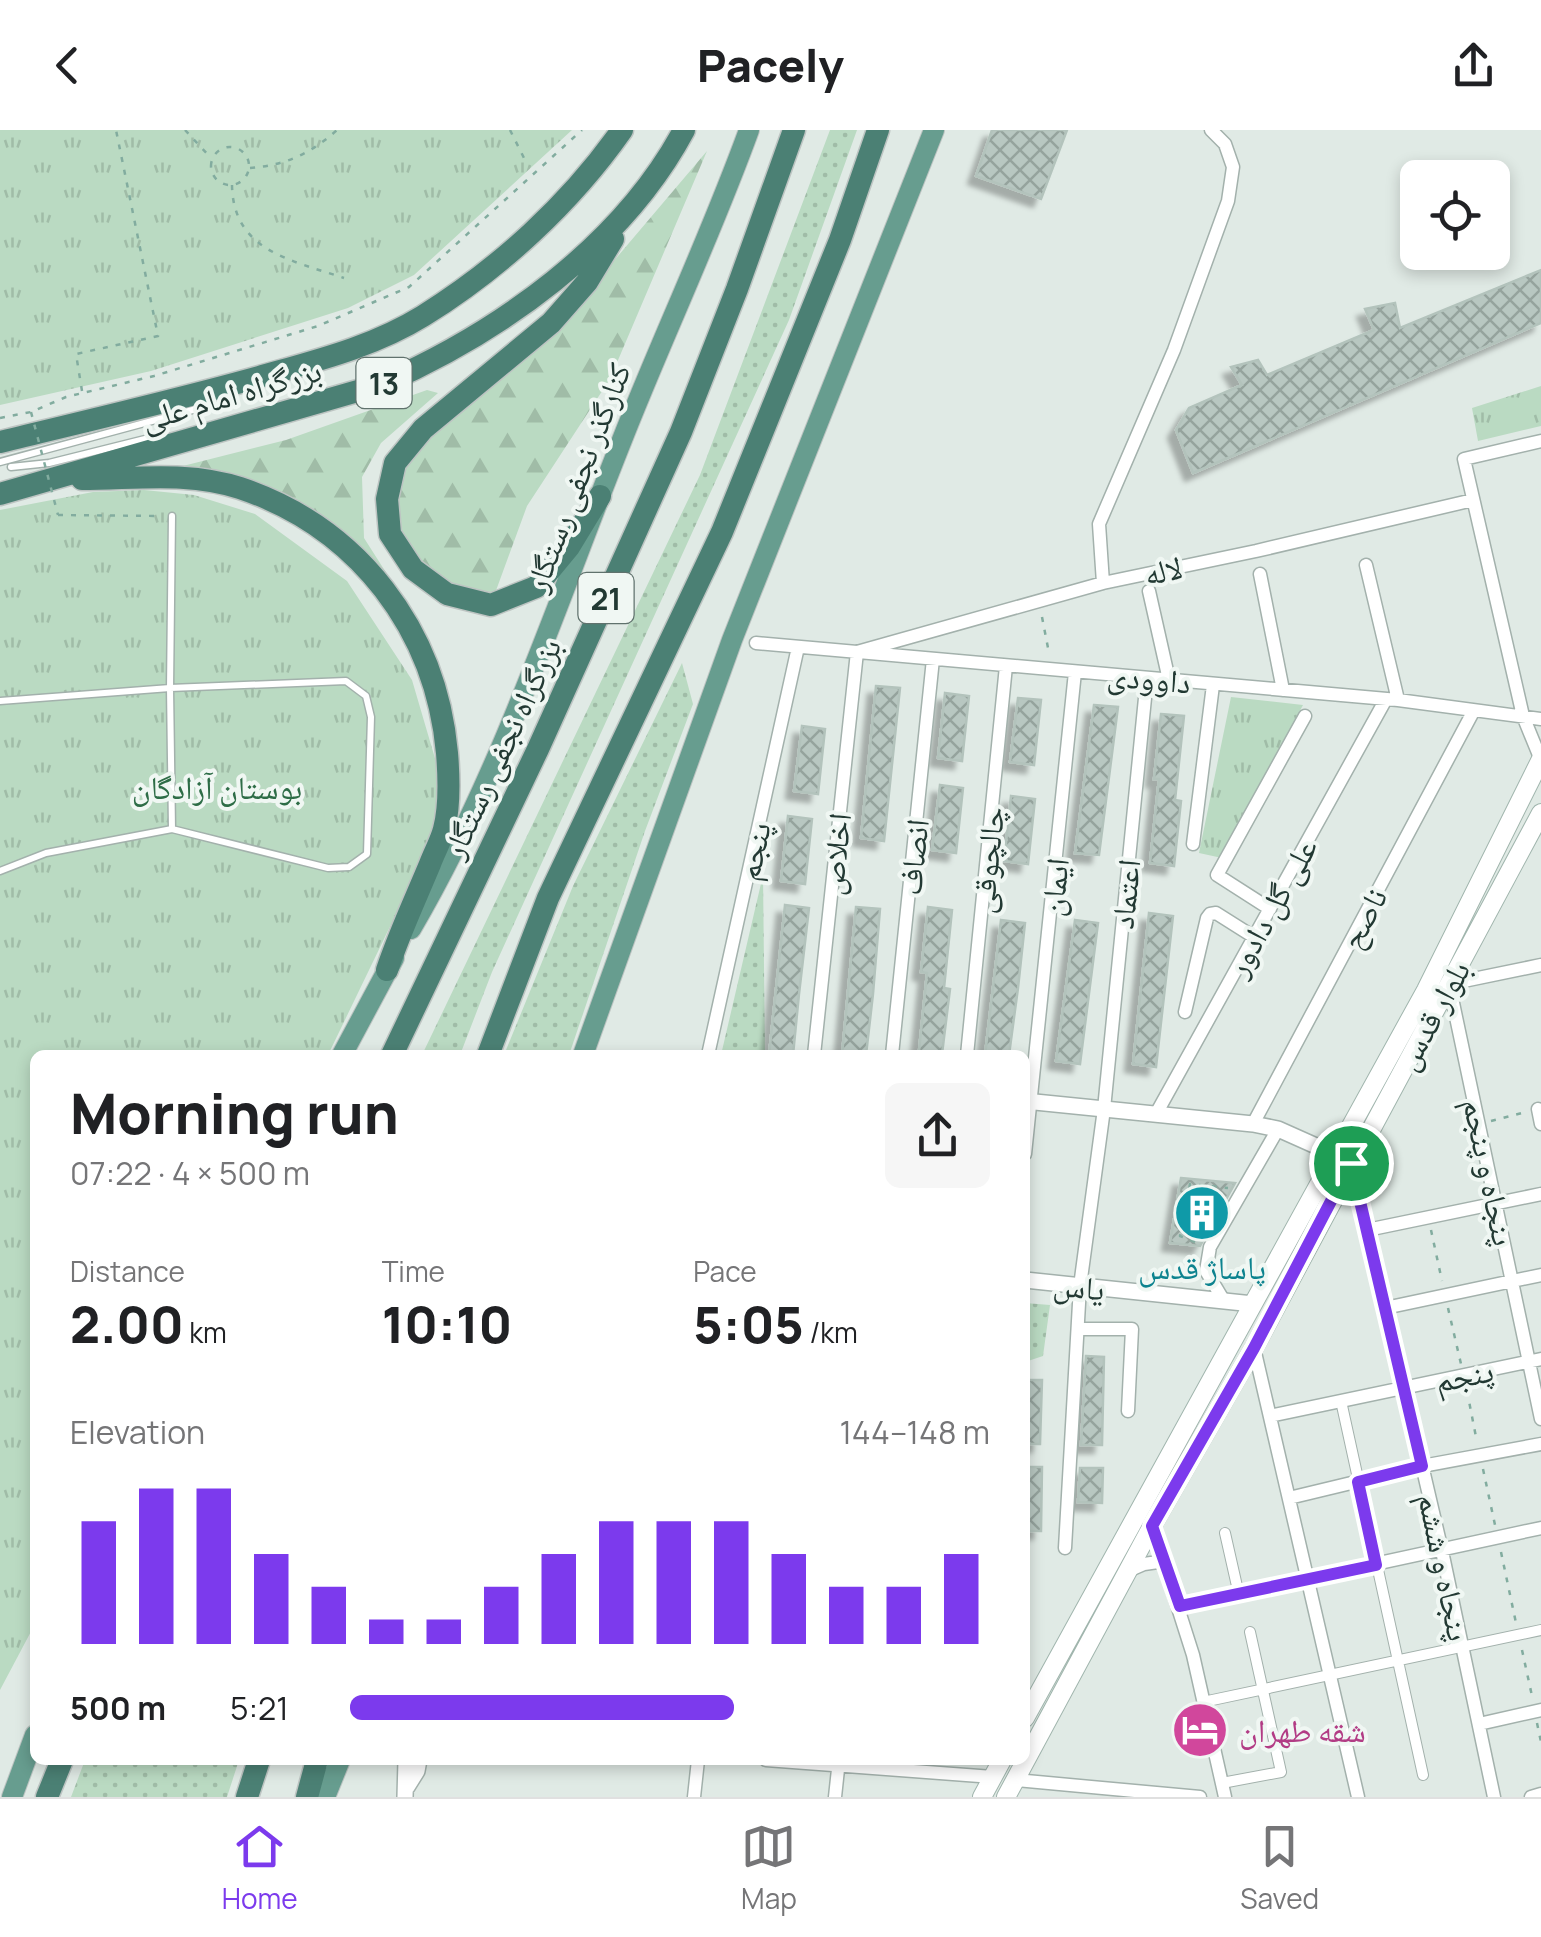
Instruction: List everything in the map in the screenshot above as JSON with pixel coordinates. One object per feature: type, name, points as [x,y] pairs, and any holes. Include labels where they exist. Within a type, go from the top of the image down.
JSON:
[{"type":"highway","name":"بزرگراه امام علی","points":[[0,442],[343,353],[422,316],[487,269],[561,206],[598,165],[622,130]]},
{"type":"highway","name":"بزرگراه امام علی","points":[[0,494],[382,384],[439,359],[490,329],[582,257],[628,214],[666,163],[684,130]]},
{"type":"highway","name":"بزرگراه نجفی رستگار","points":[[394,1050],[538,749],[681,432],[738,289],[794,130]]},
{"type":"highway","name":"21","points":[[490,1050],[548,898],[722,532],[840,240],[878,130]]},
{"type":"highway","points":[[600,496],[536,587],[491,605],[447,594],[413,570],[390,534],[386,499],[395,463],[423,429],[551,323],[587,282],[628,214]]},
{"type":"highway","points":[[54,478],[163,475],[240,488],[312,522],[344,545],[396,604],[425,656],[444,718],[449,778],[444,829],[387,970]]},
{"type":"highway","points":[[47,1797],[60,1765]]},
{"type":"highway","points":[[247,1797],[257,1765]]},
{"type":"highway","points":[[306,1797],[316,1765]]},
{"type":"main road","name":"کنارگذر نجفی رستگار","points":[[345,1050],[437,884],[525,693],[600,496],[749,130]]},
{"type":"main road","points":[[585,1050],[732,640],[934,130]]},
{"type":"main road","name":"بلوار قدس","points":[[1030,1751],[1254,1348],[1541,759]]},
{"type":"main road","name":"بلوار قدس","points":[[1030,1709],[1253,1304],[1449,984],[1541,813]]},
{"type":"main road","points":[[12,1797],[30,1748]]},
{"type":"main road","points":[[326,1797],[338,1765]]},
{"type":"main road","points":[[982,1797],[999,1765]]},
{"type":"main road","name":"بلوار قدس","points":[[1010,1788],[1023,1765]]},
{"type":"main road","points":[[992,1777],[1010,1788]]},
{"type":"street","points":[[1103,583],[1098,524],[1174,350],[1228,201],[1233,167],[1226,144],[1211,130]]},
{"type":"street","points":[[1541,442],[1464,459],[1523,716],[1541,759]]},
{"type":"street","name":"لاله","points":[[857,652],[1103,583],[1473,500]]},
{"type":"street","points":[[1366,566],[1392,700]]},
{"type":"street","points":[[1260,574],[1283,690]]},
{"type":"street","points":[[1149,591],[1169,680]]},
{"type":"street","name":"داوودی","points":[[756,643],[1392,700],[1541,719]]},
{"type":"street","name":"پنجم","points":[[709,1050],[798,647]]},
{"type":"street","name":"اخلاص","points":[[815,1050],[857,652]]},
{"type":"street","name":"انصاف","points":[[893,1050],[933,659]]},
{"type":"street","name":"چالچوقی","points":[[968,1050],[1006,666]]},
{"type":"street","name":"ایمان","points":[[1030,1093],[1075,672]]},
{"type":"street","name":"اعتماد","points":[[1104,1109],[1147,678]]},
{"type":"street","points":[[1193,844],[1213,685]]},
{"type":"street","name":"علی گل دادور","points":[[1156,1114],[1392,700]]},
{"type":"street","name":"ناصح","points":[[1253,1124],[1473,712]]},
{"type":"street","points":[[1270,908],[1217,876],[1305,716]]},
{"type":"street","points":[[1184,1012],[1210,914],[1216,913],[1254,937]]},
{"type":"street","points":[[1449,984],[1541,966]]},
{"type":"street","name":"پنجاه و پنجم","points":[[1449,984],[1513,1281],[1535,1360],[1541,1419]]},
{"type":"street","points":[[1030,1102],[1253,1124],[1278,1129],[1344,1158]]},
{"type":"street","points":[[1065,1548],[1080,1286],[1104,1109]]},
{"type":"street","points":[[1538,1110],[1541,1124]]},
{"type":"street","points":[[1224,1301],[1206,1272],[1210,1247],[1278,1129]]},
{"type":"street","name":"پنجاه و ششم","points":[[1344,1158],[1367,1230],[1442,1551],[1494,1797]]},
{"type":"street","points":[[1367,1230],[1541,1194]]},
{"type":"street","points":[[1385,1308],[1541,1274]]},
{"type":"street","name":"یاس","points":[[1030,1281],[1253,1304]]},
{"type":"street","points":[[1078,1329],[1132,1329],[1128,1411]]},
{"type":"street","points":[[1254,1348],[1358,1797]]},
{"type":"street","name":"پنجم","points":[[1270,1416],[1535,1360]]},
{"type":"street","points":[[1341,1402],[1422,1776]]},
{"type":"street","points":[[1289,1498],[1422,1466],[1541,1444]]},
{"type":"street","points":[[1152,1526],[1180,1606],[1224,1790],[1281,1772],[1250,1632]]},
{"type":"street","points":[[1180,1606],[1541,1528]]},
{"type":"street","points":[[1226,1533],[1239,1595]]},
{"type":"street","points":[[1128,1571],[1165,1561]]},
{"type":"street","points":[[1203,1702],[1541,1630]]},
{"type":"street","points":[[1478,1724],[1538,1711]]},
{"type":"street","points":[[405,1794],[406,1765]]},
{"type":"street","points":[[405,1794],[418,1765]]},
{"type":"street","points":[[694,1797],[697,1765]]},
{"type":"street","points":[[835,1797],[839,1765]]},
{"type":"street","points":[[889,1765],[939,1767],[992,1777]]},
{"type":"street","points":[[1010,1788],[1200,1797]]},
{"type":"street","points":[[1531,1797],[1541,1794]]},
{"type":"lane","points":[[0,462],[200,408],[232,384]]},
{"type":"lane","points":[[11,467],[50,463],[149,438],[171,444]]},
{"type":"lane","points":[[172,516],[172,829]]},
{"type":"lane","points":[[0,701],[170,688],[346,681],[366,696],[372,717],[367,854],[349,866],[328,868],[172,829],[46,853],[0,871]]},
{"type":"path","points":[[83,393],[76,354],[158,336],[116,130]]},
{"type":"path","points":[[185,130],[212,159],[215,178],[232,185],[243,180],[248,168],[242,152],[232,147],[220,150],[212,159]]},
{"type":"path","points":[[248,168],[279,164],[311,152],[337,130]]},
{"type":"path","points":[[510,130],[525,160]]},
{"type":"path","points":[[0,418],[32,412],[83,393],[154,376],[318,326],[409,287],[582,130]]},
{"type":"path","points":[[232,185],[232,206],[238,222],[251,238],[273,253],[344,278]]},
{"type":"path","points":[[32,412],[58,515],[172,516]]},
{"type":"path","points":[[1038,601],[1053,670]]},
{"type":"path","points":[[1480,1124],[1538,1110]]},
{"type":"path","points":[[1210,1203],[1195,1242],[1180,1236],[1190,1184],[1244,1189]]},
{"type":"path","points":[[1187,1202],[1235,1204]]},
{"type":"path","points":[[1429,1217],[1538,1711],[1541,1742]]},
{"type":"green space","points":[[0,130],[572,130],[414,275],[348,308],[151,371],[0,405]]},
{"type":"green space","points":[[830,130],[857,130],[789,320],[492,972],[462,1050],[424,1050],[700,475]]},
{"type":"green space","points":[[707,151],[610,379],[527,506],[494,596],[447,582],[413,559],[392,522],[393,485],[433,432],[551,335]]},
{"type":"green space","points":[[1541,386],[1541,426],[1478,441],[1472,408]]},
{"type":"green space","points":[[427,390],[438,393],[381,443],[362,477],[364,538],[387,574],[377,571],[324,521],[171,469],[286,440]]},
{"type":"green space","name":"بوستان آزادگان","points":[[144,490],[194,495],[255,514],[347,581],[412,680],[439,772],[440,823],[330,1050],[30,1050],[30,1633],[0,1690],[0,510],[93,492]]},
{"type":"green space","points":[[682,663],[693,704],[571,1050],[506,1050],[573,886]]},
{"type":"green space","points":[[1231,697],[1303,705],[1222,858],[1199,853]]},
{"type":"green space","points":[[763,875],[765,1050],[722,1050]]},
{"type":"green space","points":[[1030,1303],[1050,1305],[1043,1356],[1030,1360]]},
{"type":"green space","points":[[83,1765],[237,1765],[227,1797],[71,1797]]},
{"type":"building","points":[[992,130],[1067,130],[1041,199],[976,176]]},
{"type":"building","points":[[1541,270],[1541,323],[1193,473],[1176,430],[1189,408],[1242,385],[1231,367],[1258,360],[1267,375],[1374,330],[1365,309],[1395,303],[1400,328]]},
{"type":"building","points":[[876,686],[900,688],[884,841],[861,838]]},
{"type":"building","points":[[945,693],[969,696],[962,761],[938,758]]},
{"type":"building","points":[[1018,698],[1041,700],[1034,765],[1010,762]]},
{"type":"building","points":[[1094,705],[1118,707],[1099,855],[1075,853]]},
{"type":"building","points":[[1161,714],[1184,716],[1175,800],[1181,801],[1174,866],[1150,863]]},
{"type":"building","points":[[802,726],[825,729],[818,794],[794,791]]},
{"type":"building","points":[[940,785],[963,788],[956,853],[932,850]]},
{"type":"building","points":[[1011,796],[1035,799],[1028,864],[1004,861]]},
{"type":"building","points":[[788,816],[812,819],[805,884],[781,881]]},
{"type":"building","points":[[785,905],[809,908],[794,1050],[770,1050]]},
{"type":"building","points":[[856,907],[880,909],[867,1050],[842,1050]]},
{"type":"building","points":[[928,907],[952,910],[944,988],[950,989],[942,1050],[919,1050],[927,973],[921,972]]},
{"type":"building","points":[[1149,913],[1173,916],[1156,1067],[1133,1064]]},
{"type":"building","points":[[1001,920],[1025,923],[1010,1050],[986,1050]]},
{"type":"building","points":[[1075,920],[1098,923],[1080,1064],[1056,1061]]},
{"type":"building","name":"پاساژ قدس","points":[[1181,1178],[1235,1183],[1200,1246],[1170,1243]]},
{"type":"building","points":[[1086,1356],[1104,1357],[1102,1445],[1081,1445]]},
{"type":"building","points":[[1030,1380],[1042,1380],[1040,1444],[1030,1444]]},
{"type":"building","points":[[1030,1467],[1042,1467],[1041,1531],[1030,1531]]},
{"type":"building","points":[[1080,1468],[1103,1468],[1102,1503],[1078,1502]]},
{"type":"place","name":"پاساژ قدس","points":[[1202,1213]]},
{"type":"place","name":"شقه طهران","points":[[1200,1730]]},
{"type":"route","points":[[1351,1163],[1422,1466],[1358,1482],[1376,1565],[1180,1606],[1152,1526],[1254,1348],[1351,1163]]}]
